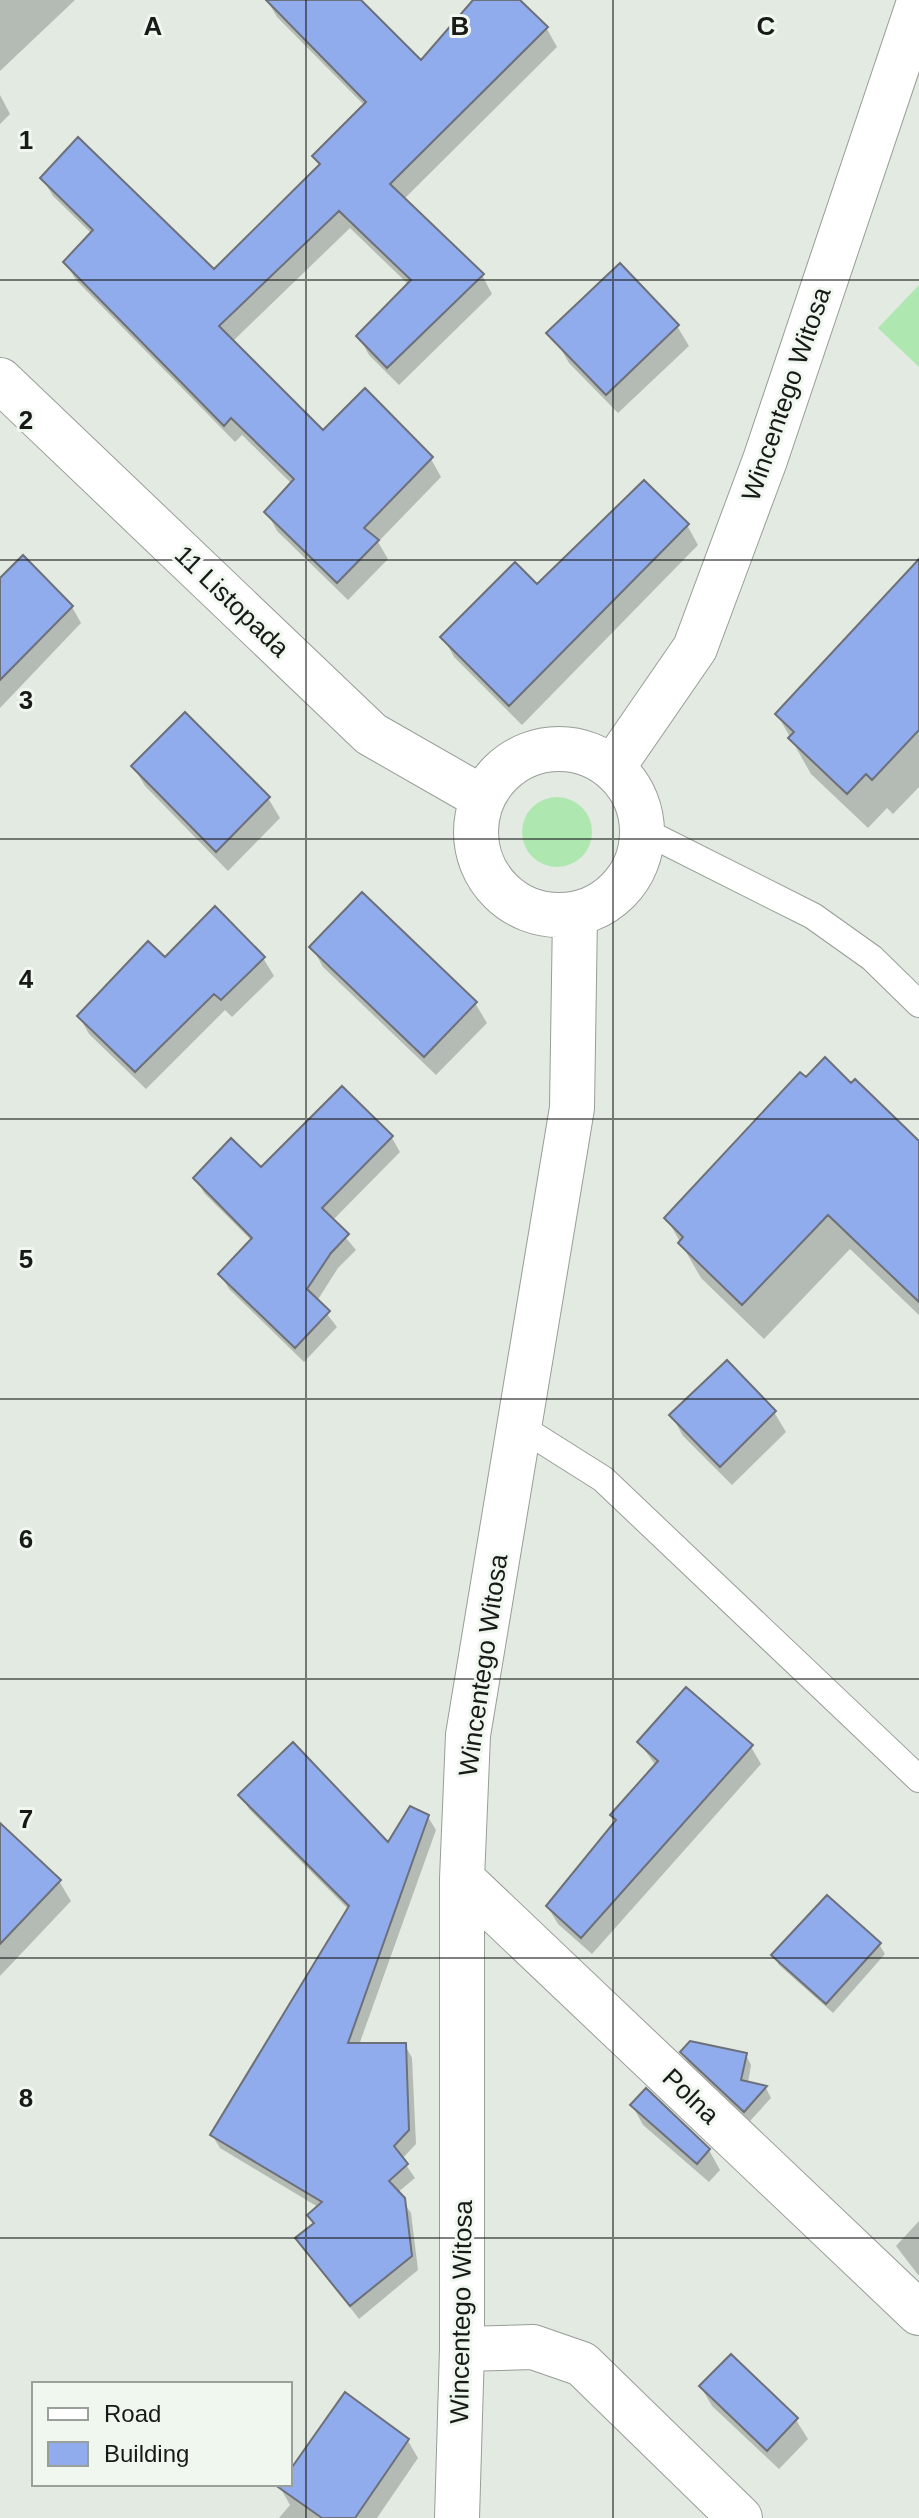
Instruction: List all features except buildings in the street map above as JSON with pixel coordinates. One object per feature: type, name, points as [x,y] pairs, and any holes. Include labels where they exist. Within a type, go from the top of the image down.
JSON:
[{"type":"street","name":"Wincentego Witosa","points":[[613,767],[695,648],[765,460],[919,2]]},
{"type":"street","name":"11 Listopada","points":[[0,380],[371,734],[481,797]]},
{"type":"street","points":[[570,749],[613,767],[635,795],[644,831],[636,867],[615,896],[575,915],[532,912],[491,882],[475,834],[481,797],[524,754],[570,749]]},
{"type":"street","name":"Wincentego Witosa","points":[[457,2518],[462,2349],[462,1879],[468,1735],[572,1108],[575,915]]},
{"type":"street","name":"Polna","points":[[462,1879],[919,2313]]},
{"type":"street","points":[[462,2349],[533,2347],[582,2364],[740,2518]]},
{"type":"lane","points":[[644,831],[813,916],[872,958],[919,1004]]},
{"type":"lane","points":[[519,1426],[603,1479],[919,1779]]},
{"type":"green space","points":[[919,285],[919,367],[878,328]]},
{"type":"green space","points":[[557,797],[576,803],[586,813],[592,832],[586,851],[576,861],[557,867],[538,861],[528,851],[522,832],[528,813],[538,803]]}]
